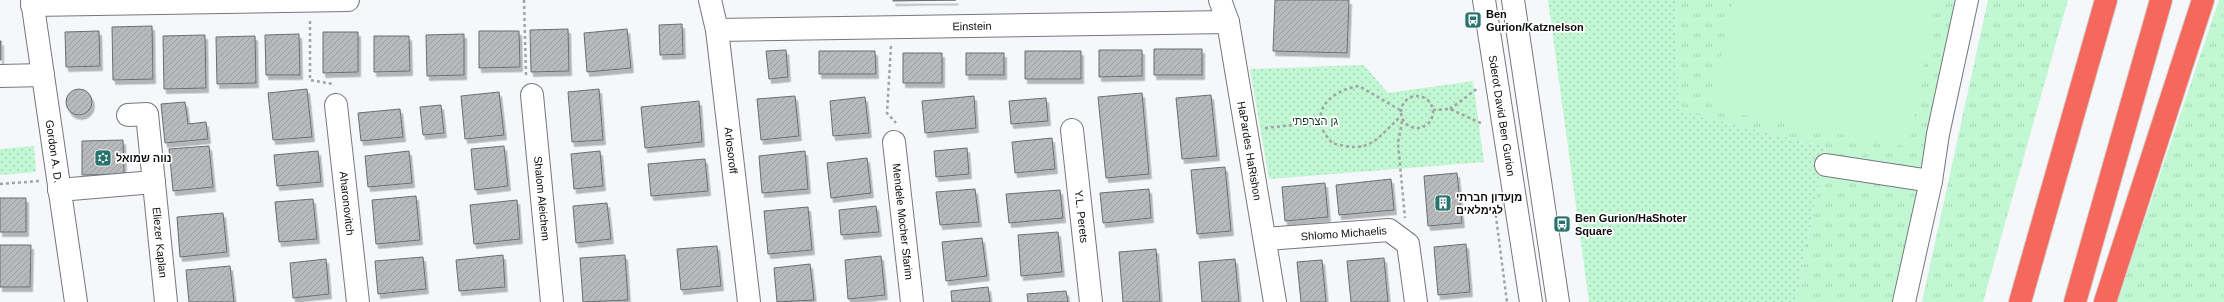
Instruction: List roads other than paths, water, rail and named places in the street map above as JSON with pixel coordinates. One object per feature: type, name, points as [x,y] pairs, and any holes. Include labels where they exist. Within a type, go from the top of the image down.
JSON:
[{"type":"highway","points":[[2020,302],[2106,0]]},
{"type":"highway","points":[[2075,302],[2161,0]]},
{"type":"highway","points":[[2105,302],[2203,0]]},
{"type":"street","points":[[32,2],[348,0]]},
{"type":"street","name":"Arlosoroff","points":[[710,0],[717,30],[749,302]]},
{"type":"street","name":"HaPardes HaRishon","points":[[1220,0],[1228,22],[1275,302]]},
{"type":"street","name":"Sderot David Ben Gurion","points":[[1484,0],[1531,302]]},
{"type":"street","points":[[1513,0],[1558,302]]},
{"type":"street","points":[[1904,302],[1967,0]]},
{"type":"street","name":"Gordon A. D.","points":[[32,2],[76,302]]},
{"type":"street","name":"Einstein","points":[[717,30],[1228,22]]},
{"type":"street","points":[[0,76],[42,75]]},
{"type":"street","name":"Shalom Aleichem","points":[[532,95],[552,302]]},
{"type":"street","name":"Aharonovitch","points":[[336,105],[358,302]]},
{"type":"street","name":"Eliezer Kaplan","points":[[128,115],[147,114],[166,302]]},
{"type":"street","name":"Y.L. Perets","points":[[1072,130],[1091,302]]},
{"type":"street","name":"Mendele Mocher Sfarim","points":[[894,142],[912,302]]},
{"type":"street","points":[[1826,165],[1930,181]]},
{"type":"street","points":[[59,190],[154,182]]},
{"type":"street","name":"Shlomo Michaelis","points":[[1265,239],[1389,230],[1408,244],[1416,302]]},
{"type":"place","name":"Ben Gurion/Katznelson","points":[[1473,20]]},
{"type":"place","name":"נווה שמואל","points":[[103,158]]},
{"type":"place","name":"מןעדון חברתי לגימלאים","points":[[1443,203]]},
{"type":"place","name":"Ben Gurion/HaShoter Square","points":[[1562,224]]},
{"type":"park label","name":"גן הצרפתי","points":[[1315,121]]}]
